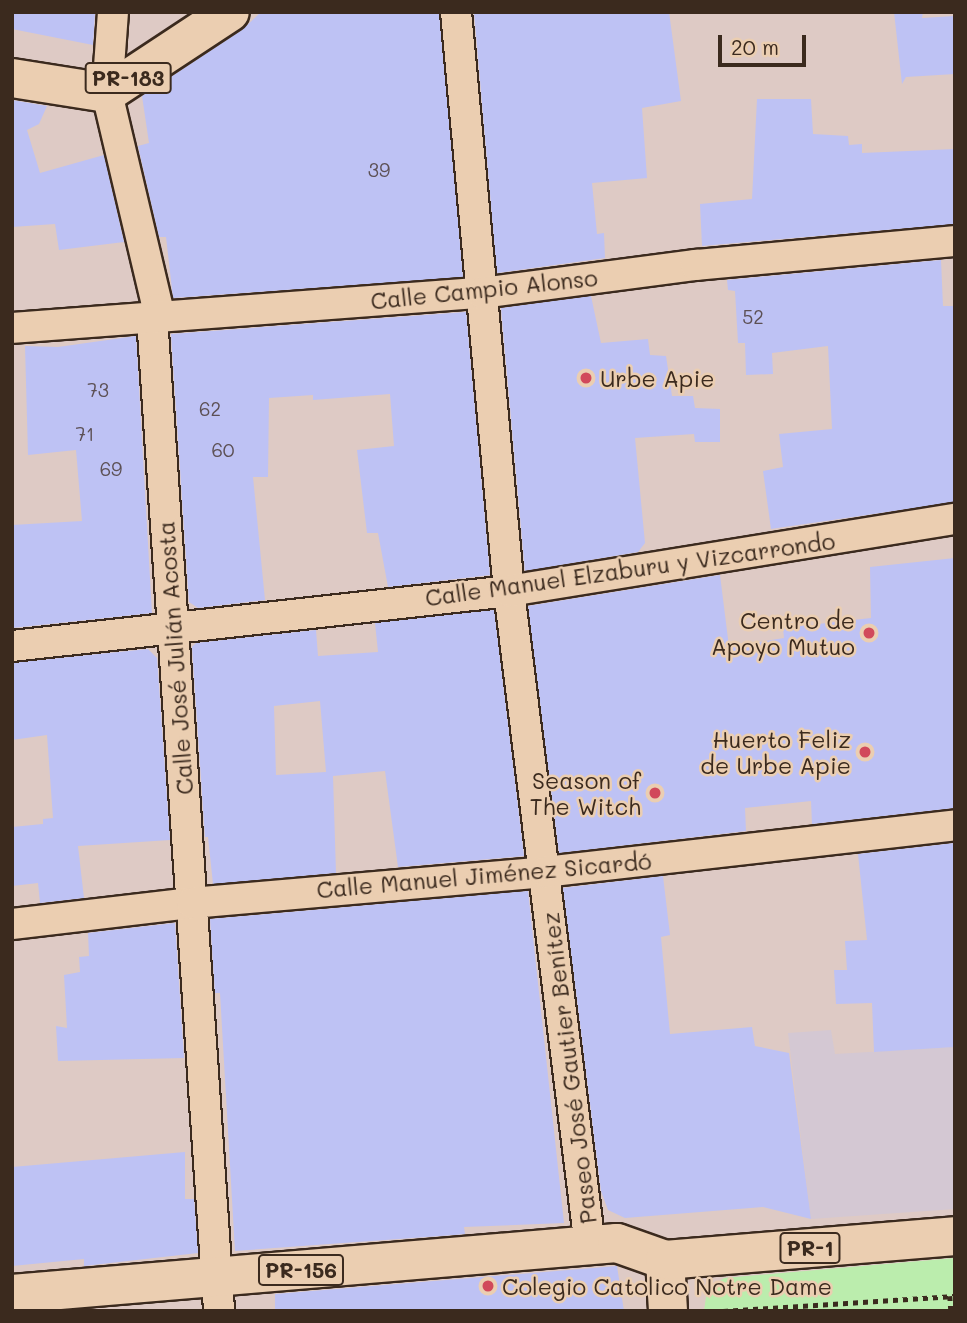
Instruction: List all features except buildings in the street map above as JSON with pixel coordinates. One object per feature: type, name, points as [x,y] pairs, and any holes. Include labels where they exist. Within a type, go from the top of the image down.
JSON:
[{"type":"main road","name":"PR-183","points":[[12,78],[107,93],[230,12]]},
{"type":"main road","name":"PR-1","points":[[665,1260],[955,1237]]},
{"type":"main road","name":"PR-156","points":[[12,1294],[219,1294],[617,1243],[665,1260]]},
{"type":"main road","points":[[665,1260],[668,1311]]},
{"type":"street","name":"Calle José Julián Acosta","points":[[113,12],[107,93],[158,309],[152,317],[219,1294]]},
{"type":"street","name":"Paseo José Gautier Benítez","points":[[456,12],[509,591],[590,1246]]},
{"type":"street","name":"Calle Campio Alonso","points":[[12,328],[482,293],[696,265],[955,241]]},
{"type":"street","name":"Calle Manuel Elzaburu y Vizcarrondo","points":[[12,646],[173,625],[509,591],[955,519]]},
{"type":"street","name":"Calle Manuel Jiménez Sicardó","points":[[12,924],[192,902],[545,872],[955,825]]},
{"type":"path","points":[[723,1311],[770,1305],[952,1296],[951,1311]]},
{"type":"path","points":[[770,1305],[780,1311]]},
{"type":"shaded area","points":[[831,1030],[835,1054],[955,1047],[955,1209],[811,1219],[788,1033]]},
{"type":"green space","points":[[955,1258],[955,1311],[704,1311],[707,1290],[724,1278]]},
{"type":"place","name":"Urbe Apie","points":[[586,378]]},
{"type":"place","name":"Centro de Apoyo Mutuo","points":[[869,633]]},
{"type":"place","name":"Huerto Feliz de Urbe Apie","points":[[865,752]]},
{"type":"place","name":"Season of The Witch","points":[[655,793]]},
{"type":"place","name":"Colegio Catolico Notre Dame","points":[[488,1286]]}]
